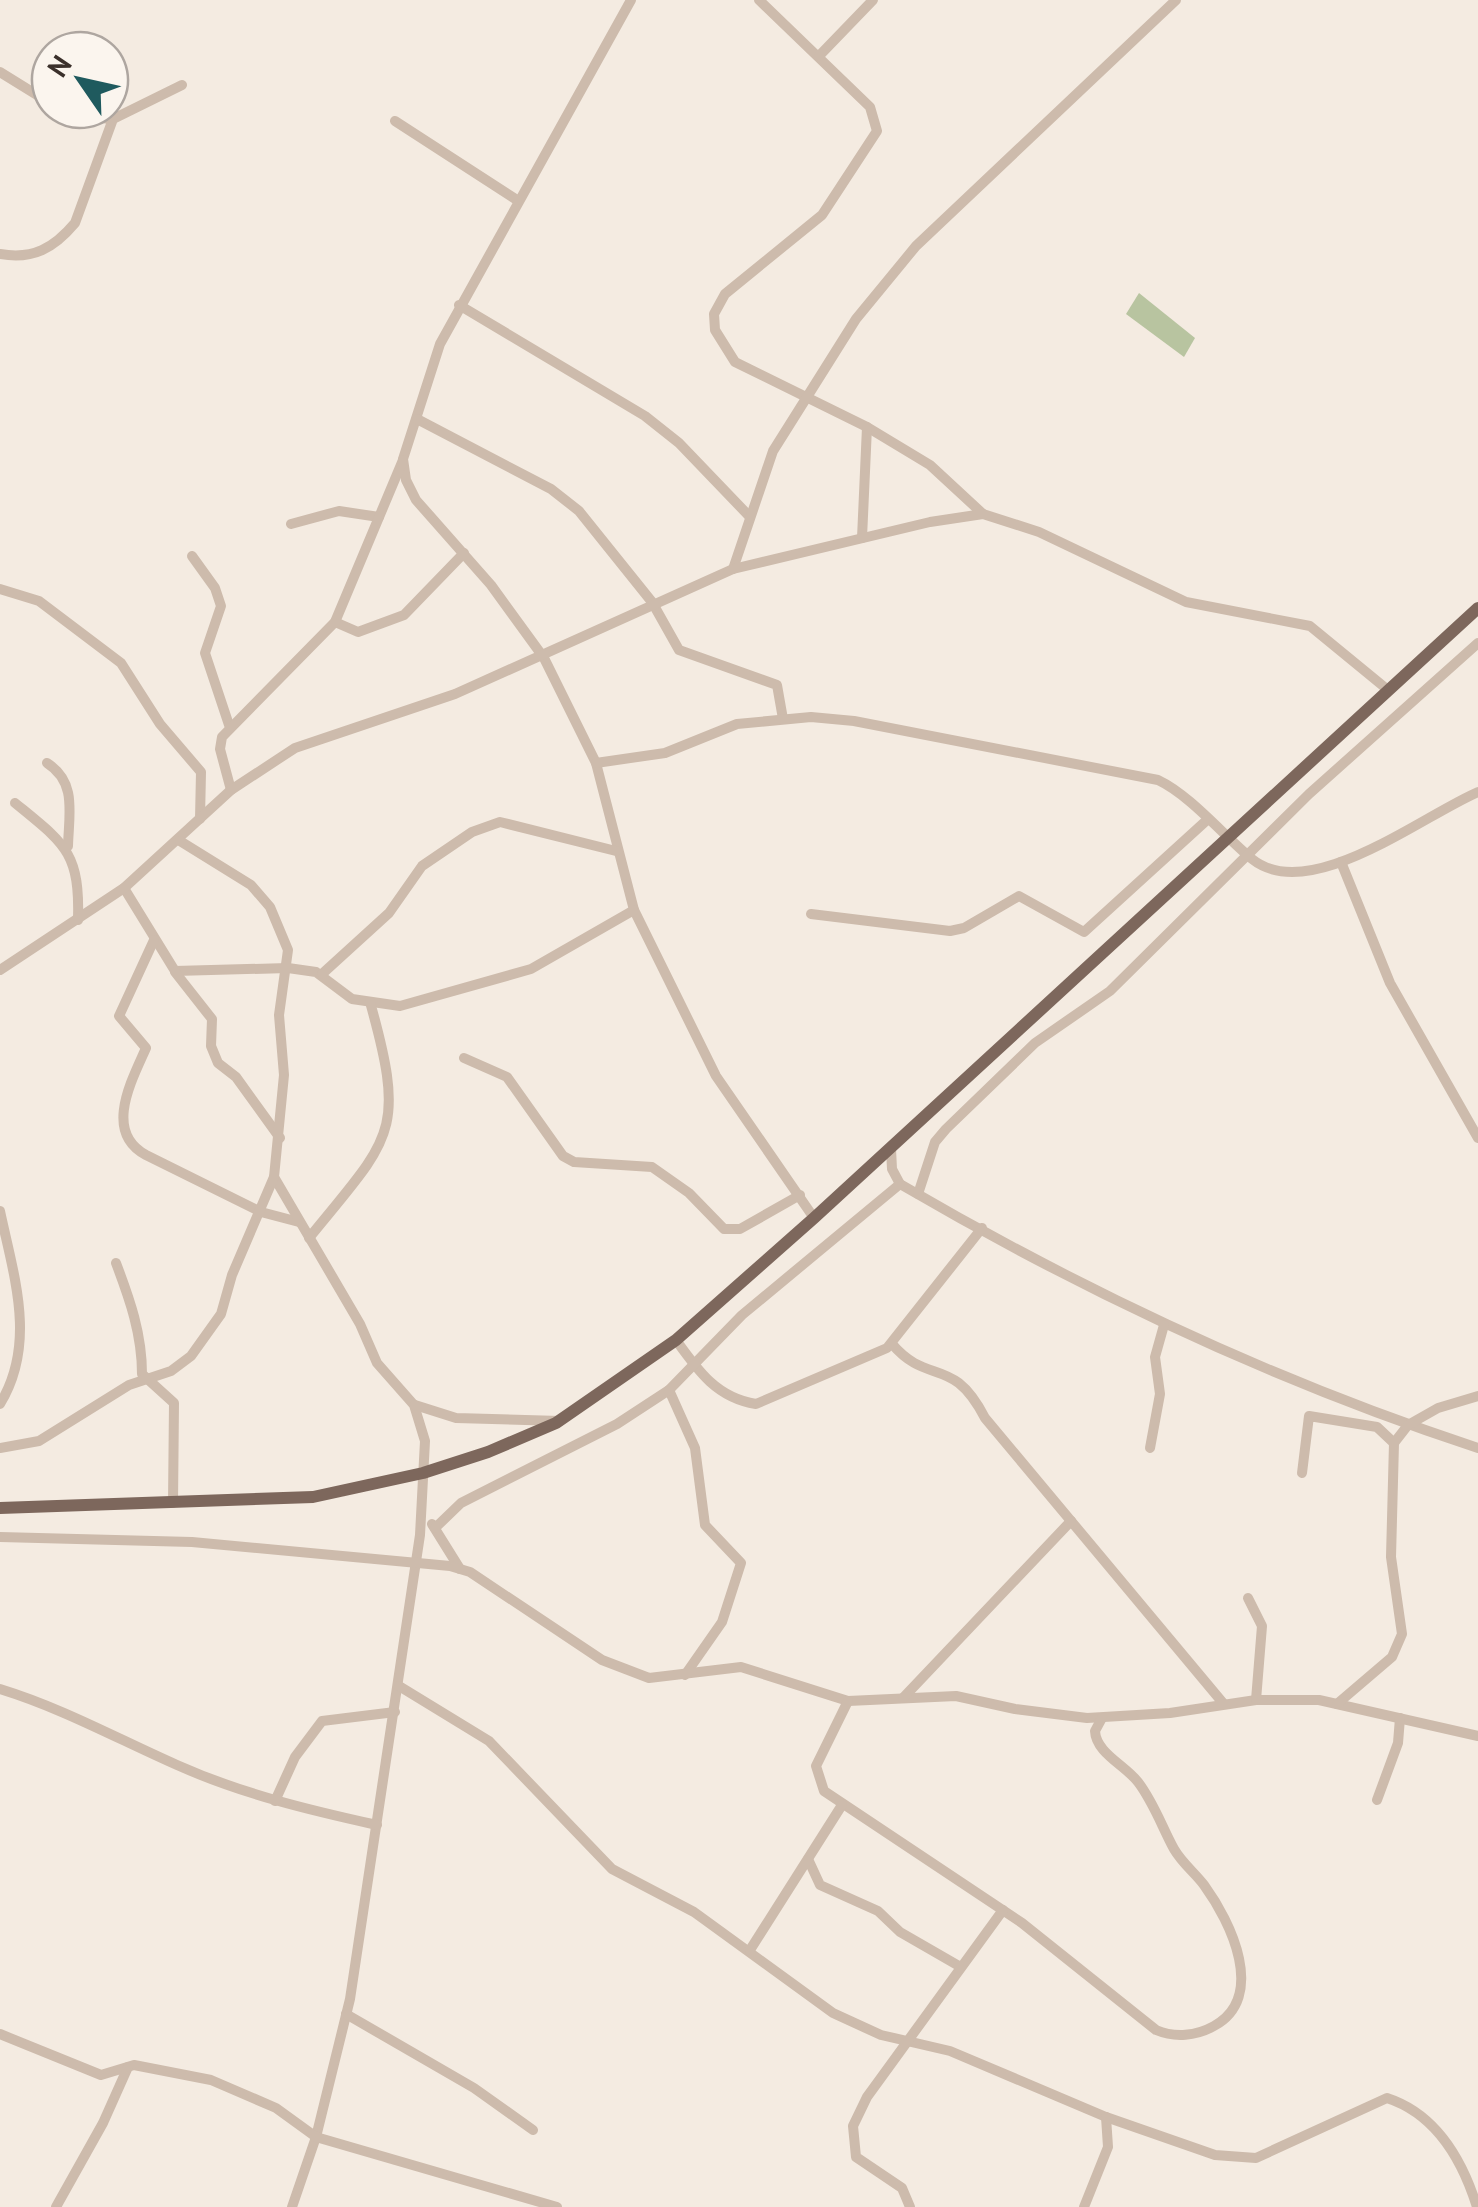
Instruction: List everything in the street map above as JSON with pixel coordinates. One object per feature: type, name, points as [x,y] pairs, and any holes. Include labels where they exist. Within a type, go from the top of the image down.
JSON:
[{"type":"main road","points":[[0,1508],[313,1497],[422,1473],[488,1452],[560,1420],[676,1340],[814,1218],[1478,608]]},
{"type":"street","points":[[231,790],[220,749],[229,725],[335,622],[404,459],[440,344],[516,200],[630,0]]},
{"type":"street","points":[[759,0],[792,37],[819,56],[870,108],[877,131],[822,216],[738,282],[714,314],[722,346],[735,362],[867,428],[946,476],[983,514],[1039,532],[1186,602],[1310,626],[1388,690]]},
{"type":"street","points":[[819,56],[872,0]]},
{"type":"street","points":[[733,569],[773,451],[856,319],[916,246],[1176,0]]},
{"type":"street","points":[[0,72],[30,90]]},
{"type":"street","points":[[130,111],[182,85]]},
{"type":"street","points":[[395,121],[516,200]]},
{"type":"street","points":[[0,254],[28,256],[64,236],[75,222],[109,130]]},
{"type":"street","points":[[459,305],[644,416],[678,443],[750,517]]},
{"type":"street","points":[[417,419],[565,500],[652,602],[683,653],[777,684],[783,719]]},
{"type":"street","points":[[862,538],[867,428]]},
{"type":"street","points":[[404,459],[416,500],[464,553],[544,658],[596,763],[634,910],[716,1076],[814,1218]]},
{"type":"street","points":[[291,524],[339,511],[379,517]]},
{"type":"street","points":[[0,970],[124,888],[231,790],[294,748],[455,694],[544,658],[652,602],[733,569],[983,514]]},
{"type":"street","points":[[335,622],[358,632],[404,615],[464,553]]},
{"type":"street","points":[[192,556],[215,588],[221,606],[204,653],[229,725]]},
{"type":"street","points":[[0,589],[39,601],[121,663],[160,724],[201,772],[200,820]]},
{"type":"street","points":[[918,1194],[935,1142],[946,1129],[1035,1043],[1110,991],[1233,874],[1247,854],[1478,643]]},
{"type":"street","points":[[596,763],[665,754],[737,724],[834,718],[1098,766],[1172,786],[1226,841],[1284,873],[1300,874],[1341,862],[1478,792]]},
{"type":"street","points":[[47,763],[64,774],[70,790],[68,846],[78,878],[78,920]]},
{"type":"street","points":[[15,803],[68,846]]},
{"type":"street","points":[[811,914],[950,931],[964,928],[1019,896],[1084,932],[1207,820]]},
{"type":"street","points":[[322,974],[390,913],[422,866],[484,826],[500,822],[616,852]]},
{"type":"street","points":[[0,1448],[39,1441],[147,1378],[180,1366],[212,1330],[274,1177],[284,1075],[280,1016],[288,950],[270,907],[251,884],[180,840]]},
{"type":"street","points":[[1341,862],[1390,982],[1478,1138]]},
{"type":"street","points":[[124,888],[154,940],[212,1019],[212,1046],[218,1063],[249,1094],[280,1138]]},
{"type":"street","points":[[175,971],[288,968],[322,974],[346,996],[400,1006],[531,970],[634,910]]},
{"type":"street","points":[[154,940],[119,1016],[146,1048],[124,1100],[125,1133],[134,1149],[261,1212],[299,1222]]},
{"type":"street","points":[[308,1238],[374,1158],[384,1140],[390,1076],[370,1002]]},
{"type":"street","points":[[464,1058],[506,1077],[563,1156],[574,1162],[633,1164],[664,1173],[724,1228],[740,1229],[800,1195]]},
{"type":"street","points":[[891,1149],[892,1169],[900,1184],[1164,1325],[1260,1369],[1478,1448]]},
{"type":"street","points":[[274,1177],[386,1377],[414,1405],[424,1429],[416,1564],[346,2014],[316,2136],[292,2207]]},
{"type":"street","points":[[436,1528],[461,1502],[617,1424],[669,1390],[696,1367],[742,1315],[900,1184]]},
{"type":"street","points":[[0,1211],[22,1336],[15,1378],[0,1404]]},
{"type":"street","points":[[676,1340],[696,1367],[726,1394],[756,1404],[892,1344],[982,1228]]},
{"type":"street","points":[[116,1263],[135,1313],[142,1374],[174,1403],[174,1503]]},
{"type":"street","points":[[1150,1448],[1160,1394],[1155,1357],[1164,1325]]},
{"type":"street","points":[[892,1344],[914,1366],[952,1374],[963,1384],[985,1418],[1223,1703]]},
{"type":"street","points":[[669,1390],[696,1448],[706,1525],[741,1563],[722,1622],[684,1675]]},
{"type":"street","points":[[1338,1704],[1392,1657],[1402,1634],[1391,1557],[1394,1443],[1408,1425],[1449,1402],[1478,1396]]},
{"type":"street","points":[[414,1405],[456,1418],[560,1420]]},
{"type":"street","points":[[1302,1473],[1309,1416],[1377,1427],[1394,1443]]},
{"type":"street","points":[[421,1514],[436,1528],[461,1570]]},
{"type":"street","points":[[902,1698],[1071,1521]]},
{"type":"street","points":[[0,1537],[192,1542],[461,1570],[612,1666],[660,1679],[741,1667],[848,1701],[956,1696],[1015,1709],[1102,1718],[1256,1700],[1338,1704],[1478,1736]]},
{"type":"street","points":[[1248,1598],[1262,1626],[1256,1700]]},
{"type":"street","points":[[399,1686],[489,1741],[612,1870],[694,1912],[837,2016],[905,2042],[950,2051],[1198,2151],[1251,2159],[1387,2098],[1428,2119],[1451,2150],[1477,2207]]},
{"type":"street","points":[[0,1688],[72,1715],[178,1766],[275,1802],[378,1825]]},
{"type":"street","points":[[848,1701],[816,1766],[818,1783],[842,1805],[1002,1910],[1156,2030],[1177,2036],[1207,2030],[1222,2022],[1241,2001],[1240,1961],[1215,1905],[1177,1854],[1140,1785],[1097,1743],[1095,1731],[1102,1718]]},
{"type":"street","points":[[275,1802],[296,1757],[322,1721],[395,1712]]},
{"type":"street","points":[[1377,1800],[1398,1743],[1400,1718]]},
{"type":"street","points":[[750,1950],[842,1805]]},
{"type":"street","points":[[808,1859],[820,1886],[878,1911],[900,1932],[959,1966]]},
{"type":"street","points":[[910,2207],[907,2196],[892,2179],[861,2163],[852,2140],[857,2114],[1002,1910]]},
{"type":"street","points":[[346,2014],[474,2088],[534,2130]]},
{"type":"street","points":[[0,2034],[101,2074],[142,2065],[211,2080],[276,2108],[316,2136],[557,2207]]},
{"type":"street","points":[[58,2206],[104,2123],[128,2068]]},
{"type":"street","points":[[1084,2207],[1108,2147],[1106,2116]]},
{"type":"green space","points":[[1139,293],[1195,338],[1184,357],[1126,314]]}]
